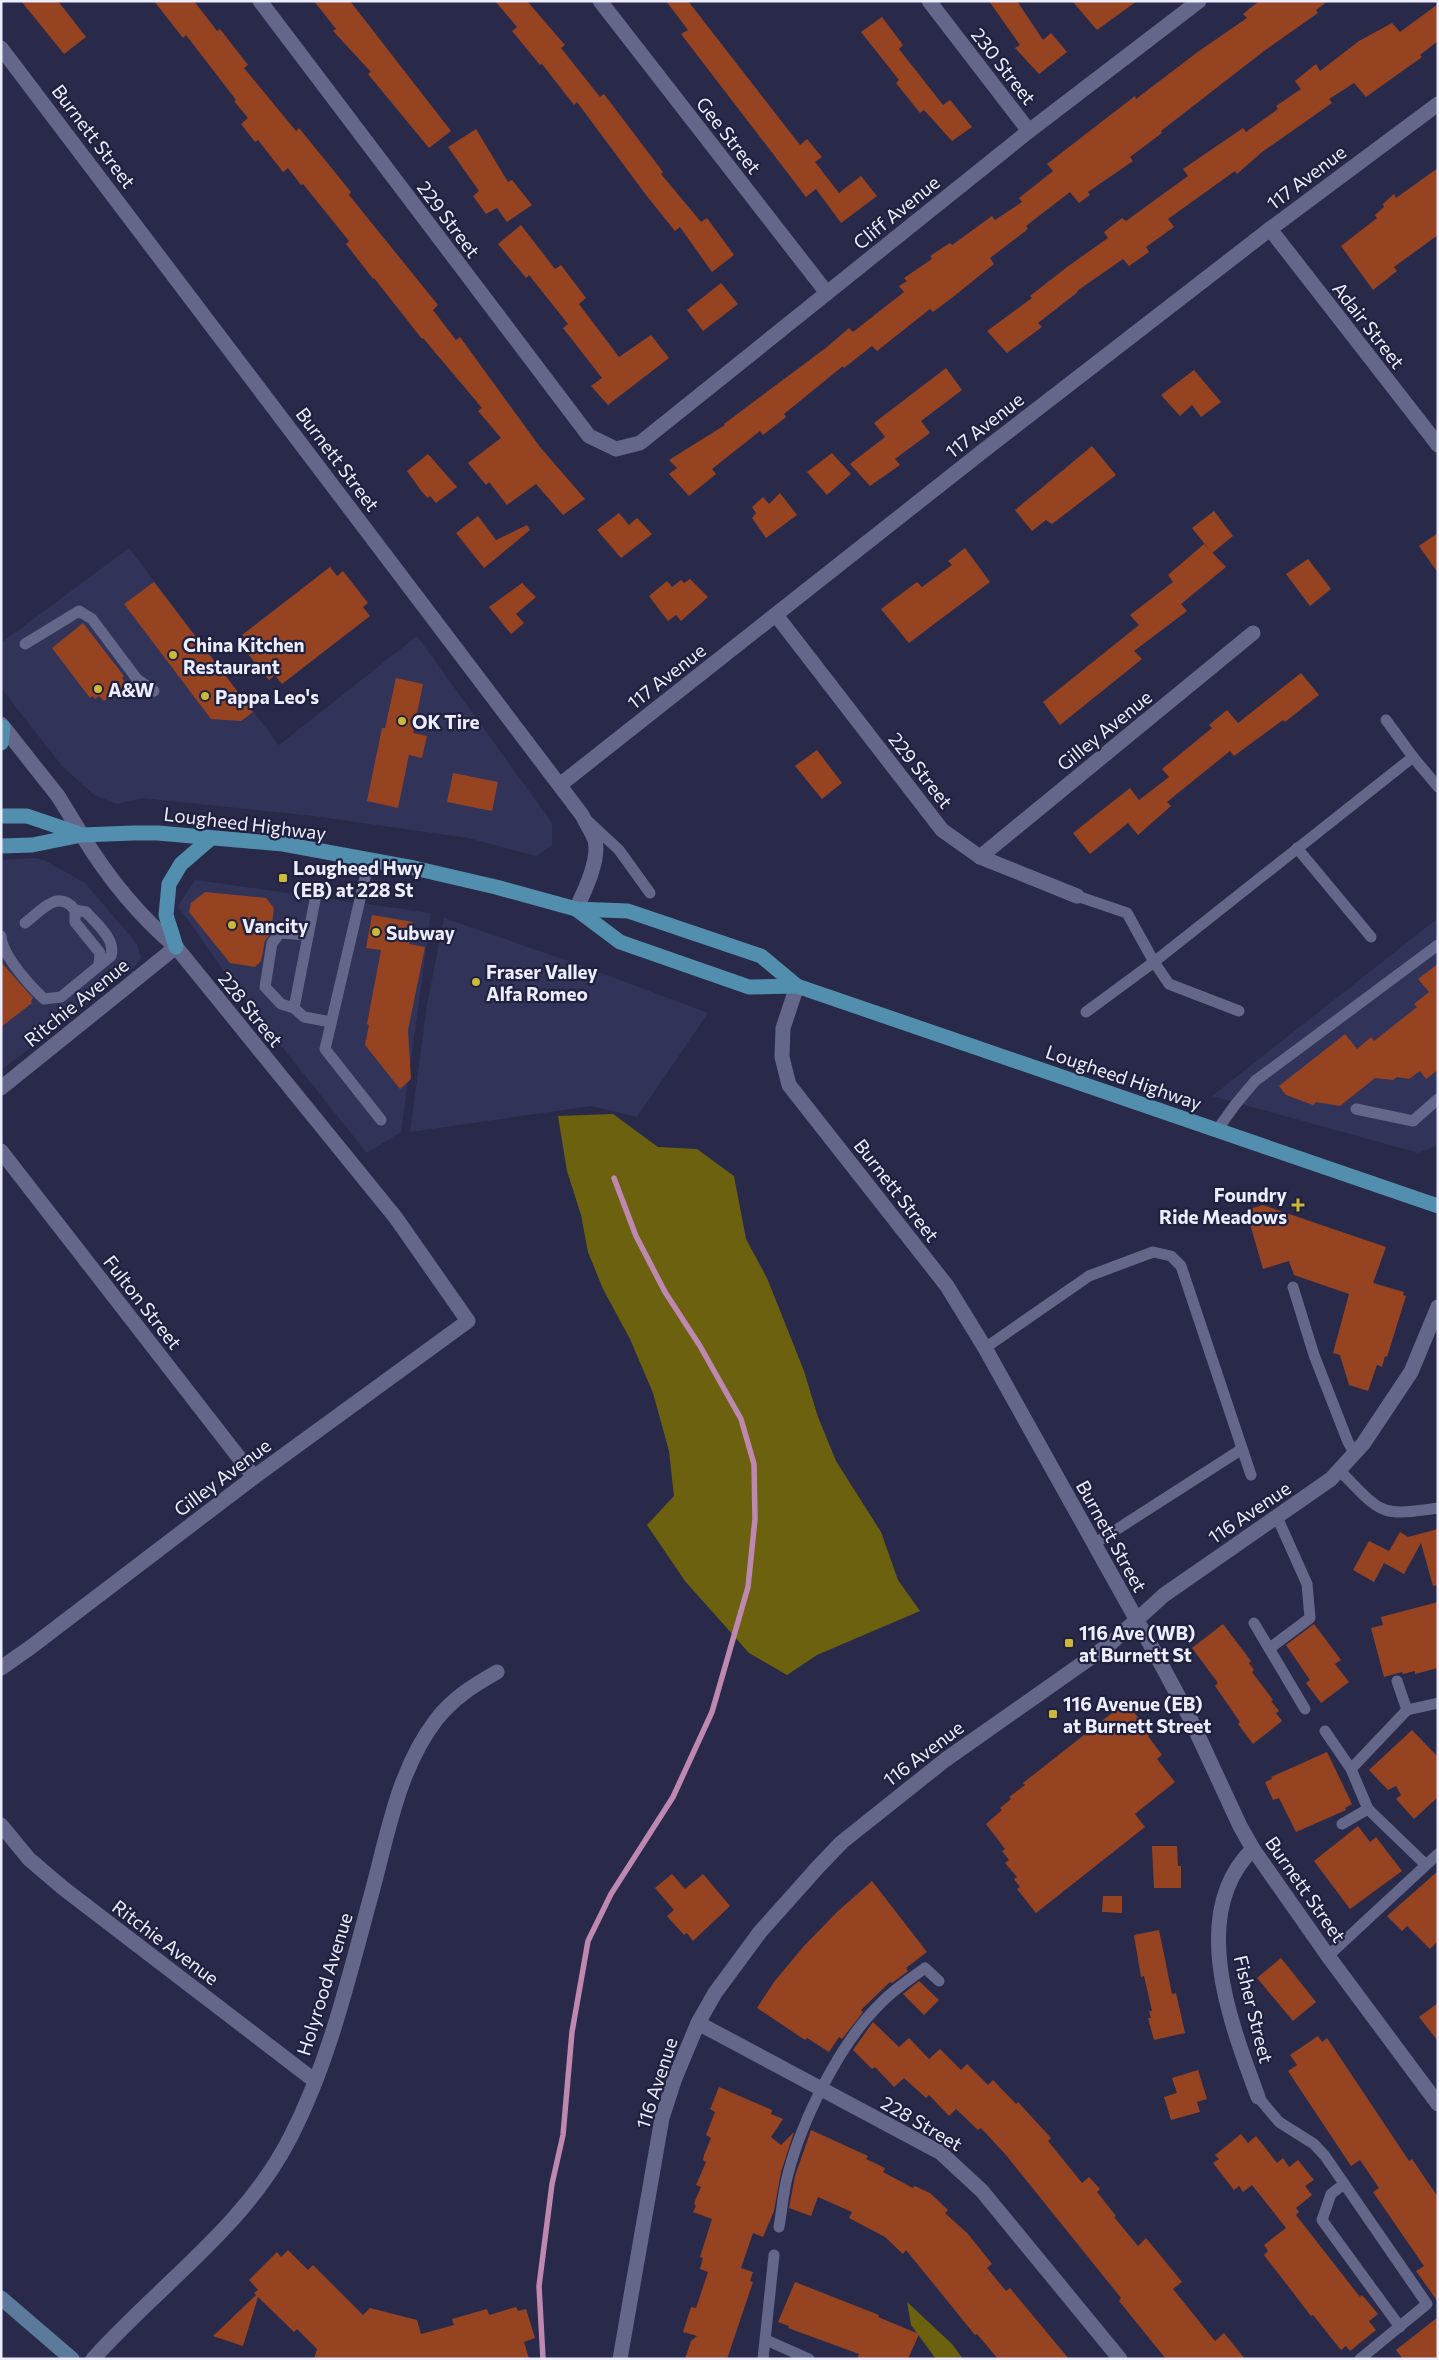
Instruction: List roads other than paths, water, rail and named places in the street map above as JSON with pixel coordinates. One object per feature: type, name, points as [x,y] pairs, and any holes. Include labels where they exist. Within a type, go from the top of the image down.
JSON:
[{"type":"main road","points":[[1,743],[2,726]]},
{"type":"main road","name":"Lougheed Highway","points":[[1,816],[27,816],[82,835]]},
{"type":"main road","name":"Lougheed Highway","points":[[1,846],[32,844],[82,835],[158,833],[283,844],[442,874],[576,910],[628,911],[761,956],[797,986]]},
{"type":"main road","points":[[176,947],[166,915],[169,884],[181,864],[210,839]]},
{"type":"main road","name":"Lougheed Highway","points":[[576,910],[620,942],[749,987],[797,986],[1438,1206]]},
{"type":"main road","points":[[1,2298],[72,2359]]},
{"type":"street","name":"229 Street","points":[[260,1],[589,436],[616,449]]},
{"type":"street","name":"Gee Street","points":[[600,1],[827,294]]},
{"type":"street","name":"230 Street","points":[[929,1],[1029,131]]},
{"type":"street","name":"Cliff Avenue","points":[[616,449],[640,443],[1029,131],[1199,1]]},
{"type":"street","name":"Burnett Street","points":[[1,48],[561,784],[582,815],[596,848],[590,880],[576,910]]},
{"type":"street","name":"117 Avenue","points":[[561,784],[983,451],[1270,229],[1438,104]]},
{"type":"street","name":"Adair Street","points":[[1270,229],[1438,444]]},
{"type":"street","name":"229 Street","points":[[776,615],[942,830],[980,857],[1077,896]]},
{"type":"street","name":"Gilley Avenue","points":[[980,857],[1253,633]]},
{"type":"street","name":"228 Street","points":[[2,726],[58,796],[118,889],[146,921],[176,947],[396,1218],[468,1321]]},
{"type":"street","name":"Ritchie Avenue","points":[[1,1088],[176,947]]},
{"type":"street","name":"Burnett Street","points":[[797,986],[783,1028],[782,1057],[789,1085],[947,1286],[985,1348],[1189,1716],[1240,1826],[1253,1849],[1328,1956],[1437,2101]]},
{"type":"street","name":"Fulton Street","points":[[1,1151],[254,1477]]},
{"type":"street","name":"116 Avenue","points":[[620,2359],[662,2118],[698,2023],[715,1993],[760,1932],[807,1878],[842,1842],[945,1760],[1110,1644],[1164,1595],[1322,1486],[1340,1471],[1376,1428],[1411,1372],[1438,1307]]},
{"type":"street","name":"Gilley Avenue","points":[[1,1668],[31,1648],[254,1477],[468,1321]]},
{"type":"street","name":"Holyrood Avenue","points":[[94,2359],[146,2303],[199,2257],[238,2214],[265,2179],[290,2139],[338,2020],[386,1834],[406,1773],[435,1721],[449,1705],[462,1693],[498,1672]]},
{"type":"street","name":"Ritchie Avenue","points":[[1,1825],[29,1859],[63,1888],[315,2081]]},
{"type":"street","name":"Fisher Street","points":[[1253,1849],[1242,1860],[1231,1878],[1219,1922],[1218,1953],[1237,2040],[1258,2097]]},
{"type":"street","name":"228 Street","points":[[698,2023],[941,2153],[959,2168],[1006,2220],[1120,2359]]},
{"type":"lane","points":[[25,644],[72,614],[79,611],[85,613],[92,619],[136,679],[154,691]]},
{"type":"lane","points":[[1386,720],[1412,757],[1438,787]]},
{"type":"lane","points":[[1086,1012],[1154,962],[1412,757]]},
{"type":"lane","points":[[582,815],[619,850],[650,893]]},
{"type":"lane","points":[[1297,848],[1371,937]]},
{"type":"lane","points":[[369,861],[324,1050],[381,1120]]},
{"type":"lane","points":[[1077,896],[1127,914],[1154,962],[1169,984],[1239,1011]]},
{"type":"lane","points":[[1,936],[7,955],[44,998],[53,999],[61,997],[111,956],[112,946],[110,939],[86,912],[75,910],[69,902],[56,900],[25,923]]},
{"type":"lane","points":[[294,1008],[315,900]]},
{"type":"lane","points":[[308,936],[280,934],[272,943],[265,987],[281,1004],[294,1008],[304,1017],[331,1022]]},
{"type":"lane","points":[[1218,1130],[1255,1081],[1438,945]]},
{"type":"lane","points":[[1356,1109],[1414,1121],[1438,1099]]},
{"type":"lane","points":[[985,1348],[1089,1276],[1153,1252],[1170,1256],[1181,1266],[1251,1474]]},
{"type":"lane","points":[[1293,1287],[1314,1355],[1348,1442],[1355,1454]]},
{"type":"lane","points":[[1094,1544],[1242,1449]]},
{"type":"lane","points":[[1340,1471],[1374,1506],[1384,1511],[1400,1513],[1438,1508]]},
{"type":"lane","points":[[1270,1648],[1310,1618],[1307,1584],[1277,1517]]},
{"type":"lane","points":[[1254,1623],[1305,1709]]},
{"type":"lane","points":[[1397,1682],[1407,1710]]},
{"type":"lane","points":[[1351,1769],[1407,1710],[1438,1703]]},
{"type":"lane","points":[[1326,1731],[1351,1769],[1368,1809],[1426,1865]]},
{"type":"lane","points":[[1342,1824],[1368,1809]]},
{"type":"lane","points":[[1328,1956],[1438,1854]]},
{"type":"lane","points":[[779,2227],[787,2176],[794,2153],[822,2090],[848,2043],[880,2003],[924,1968],[939,1981]]},
{"type":"lane","points":[[1258,2097],[1279,2122],[1314,2144],[1427,2304],[1360,2359]]},
{"type":"lane","points":[[1344,2184],[1331,2194],[1322,2220],[1400,2327]]},
{"type":"lane","points":[[763,2359],[774,2255]]},
{"type":"lane","points":[[766,2340],[809,2359]]},
{"type":"waterway","points":[[543,2359],[539,2286],[552,2184],[563,2135],[572,2032],[588,1941],[611,1894],[673,1797],[712,1712],[748,1587],[755,1519],[754,1464],[741,1419],[700,1346],[665,1292],[636,1236],[614,1178]]},
{"type":"place","name":"China Kitchen Restaurant","points":[[173,655]]},
{"type":"place","name":"A&W","points":[[98,689]]},
{"type":"place","name":"Pappa Leo's","points":[[205,696]]},
{"type":"place","name":"OK Tire","points":[[402,721]]},
{"type":"place","name":"Lougheed Hwy (EB) at 228 St","points":[[283,878]]},
{"type":"place","name":"Vancity","points":[[232,925]]},
{"type":"place","name":"Subway","points":[[376,932]]},
{"type":"place","name":"Fraser Valley Alfa Romeo","points":[[476,982]]},
{"type":"place","name":"Foundry Ride Meadows","points":[[1298,1205]]},
{"type":"place","name":"116 Ave (WB) at Burnett St","points":[[1069,1643]]},
{"type":"place","name":"116 Avenue (EB) at Burnett Street","points":[[1053,1714]]}]
